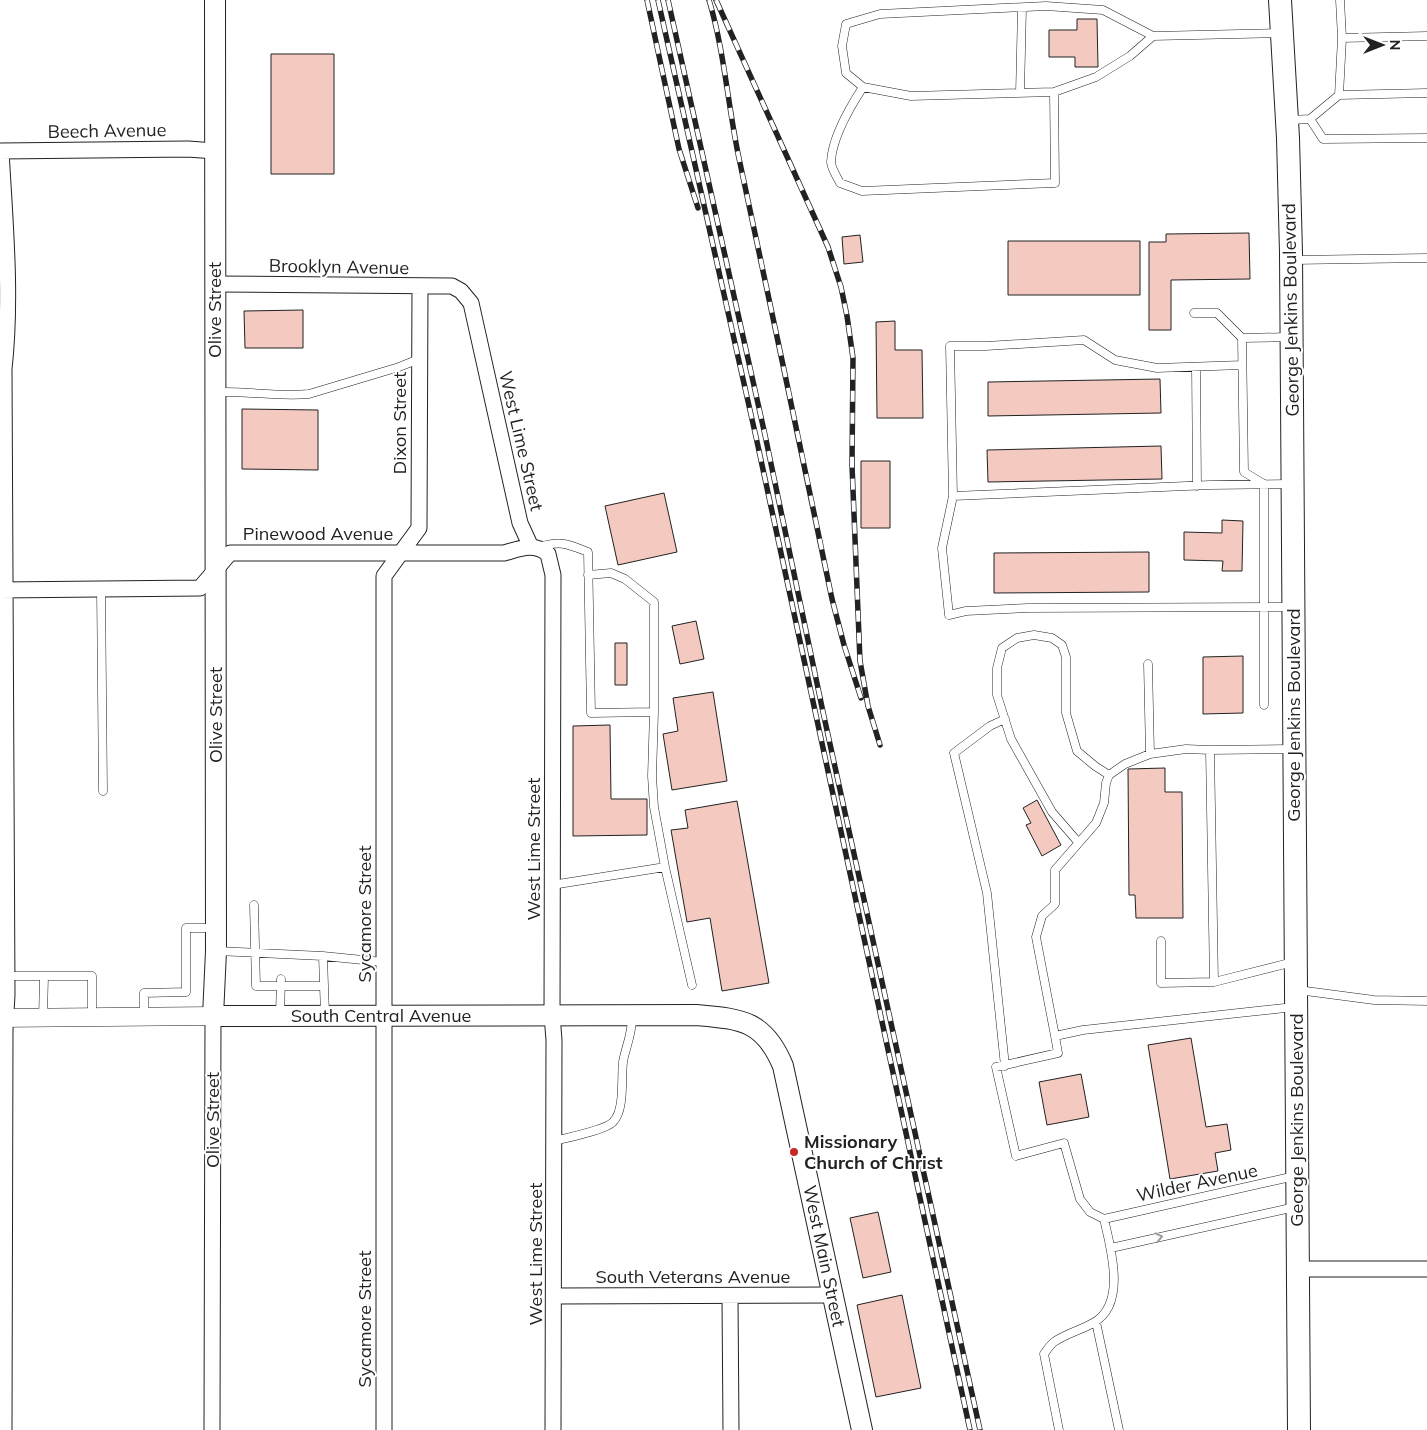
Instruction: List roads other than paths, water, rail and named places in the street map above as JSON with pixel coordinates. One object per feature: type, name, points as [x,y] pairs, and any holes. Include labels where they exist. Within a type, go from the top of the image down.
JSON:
[{"type":"main road","name":"Olive Street","points":[[213,1016],[216,951],[215,0]]},
{"type":"main road","name":"George Jenkins Boulevard","points":[[1280,0],[1287,120],[1291,260],[1299,1430]]},
{"type":"main road","name":"South Central Avenue","points":[[213,1016],[696,1015],[745,1021],[759,1030]]},
{"type":"main road","name":"West Main Street","points":[[759,1030],[777,1050],[783,1066],[862,1430]]},
{"type":"street","name":"Beech Avenue","points":[[0,151],[178,149],[215,151]]},
{"type":"street","points":[[0,151],[7,280],[7,343],[2,369],[3,802],[7,976],[3,1018],[4,1430]]},
{"type":"street","name":"Brooklyn Avenue","points":[[215,284],[452,286],[461,291]]},
{"type":"street","name":"Dixon Street","points":[[399,554],[419,528],[420,286]]},
{"type":"street","name":"West Lime Street","points":[[461,291],[471,303],[520,523],[534,547],[548,554],[553,574],[552,1015],[554,1040],[555,1296],[553,1430]]},
{"type":"street","name":"Pinewood Avenue","points":[[2,590],[200,588],[230,552],[504,553],[534,547]]},
{"type":"street","name":"Sycamore Street","points":[[384,1430],[384,576],[399,554]]},
{"type":"street","name":"South Central Avenue","points":[[3,1018],[213,1016]]},
{"type":"street","name":"Olive Street","points":[[212,1430],[213,1016]]},
{"type":"street","points":[[1298,1268],[1427,1269]]},
{"type":"street","name":"South Veterans Avenue","points":[[555,1296],[832,1296]]},
{"type":"street","points":[[730,1296],[731,1430]]},
{"type":"lane","points":[[1338,95],[1342,38],[1340,0]]},
{"type":"lane","points":[[1153,36],[1130,56],[1096,77],[1054,92],[910,96],[863,88],[846,73],[842,46],[846,24],[880,14],[1046,6],[1103,10],[1153,36],[1283,33]]},
{"type":"lane","points":[[1020,93],[1022,8]]},
{"type":"lane","points":[[1342,38],[1427,36]]},
{"type":"lane","points":[[863,88],[849,108],[837,137],[831,164],[840,183],[862,191],[1055,183],[1054,92]]},
{"type":"lane","points":[[1287,120],[1310,119],[1338,95],[1427,93]]},
{"type":"lane","points":[[1310,119],[1323,139],[1427,138]]},
{"type":"lane","points":[[1291,260],[1427,258]]},
{"type":"lane","points":[[1194,313],[1217,313],[1242,338],[1244,472],[1264,484]]},
{"type":"lane","points":[[1242,338],[1292,336]]},
{"type":"lane","points":[[1242,365],[1157,368],[1115,360],[1084,340],[986,346],[950,346],[953,496],[942,548],[949,615],[966,611],[1028,608],[1294,607]]},
{"type":"lane","points":[[215,392],[242,391],[266,394],[310,394],[399,367],[419,358]]},
{"type":"lane","points":[[1196,366],[1197,486]]},
{"type":"lane","points":[[1264,484],[1264,705]]},
{"type":"lane","points":[[953,496],[1293,484]]},
{"type":"lane","points":[[534,547],[554,542],[568,544],[588,552],[591,712],[654,712]]},
{"type":"lane","points":[[588,574],[611,573],[625,579],[654,602],[652,776],[654,807],[665,867],[692,985]]},
{"type":"lane","points":[[101,589],[102,791]]},
{"type":"lane","points":[[1078,842],[1052,812],[1011,739],[997,696],[997,668],[1002,648],[1016,638],[1034,635],[1052,638],[1062,645],[1066,657],[1066,712],[1077,751],[1095,766],[1110,775]]},
{"type":"lane","points":[[1148,664],[1150,754]]},
{"type":"lane","points":[[1004,719],[990,726],[954,753],[987,893],[1005,1066]]},
{"type":"lane","points":[[1060,1430],[1044,1354],[1055,1342],[1096,1322],[1110,1306],[1114,1288],[1111,1248],[1104,1219],[1090,1212],[1080,1199],[1064,1143],[1016,1156],[996,1067],[1058,1054],[1036,938],[1042,916],[1055,904],[1055,870],[1096,823],[1104,803],[1106,783],[1110,775],[1125,764],[1150,754],[1186,749],[1295,749]]},
{"type":"lane","points":[[1210,750],[1214,982]]},
{"type":"lane","points":[[552,885],[665,867]]},
{"type":"lane","points":[[254,905],[256,986],[281,983],[324,986]]},
{"type":"lane","points":[[144,1017],[144,993],[186,992],[186,928],[215,928]]},
{"type":"lane","points":[[1161,941],[1161,983],[1214,982],[1296,961]]},
{"type":"lane","points":[[216,951],[254,952],[281,958],[323,956],[384,962]]},
{"type":"lane","points":[[323,956],[325,1016]]},
{"type":"lane","points":[[7,976],[92,976],[92,1017]]},
{"type":"lane","points":[[43,1018],[44,976]]},
{"type":"lane","points":[[280,1016],[281,983]]},
{"type":"lane","points":[[1055,1036],[1083,1030],[1296,999],[1427,1001]]},
{"type":"lane","points":[[554,1141],[612,1123],[620,1112],[624,1062],[632,1031],[632,1015]]},
{"type":"lane","name":"Wilder Avenue","points":[[1104,1219],[1296,1176]]},
{"type":"lane","points":[[1111,1248],[1297,1207]]},
{"type":"lane","points":[[1096,1322],[1119,1430]]},
{"type":"railway","points":[[647,0],[679,149],[698,208]]},
{"type":"railway","points":[[658,0],[756,437],[970,1430]]},
{"type":"railway","points":[[668,0],[765,435],[823,712],[980,1430]]},
{"type":"railway","points":[[709,0],[723,61],[740,163],[832,599],[861,698]]},
{"type":"railway","points":[[716,0],[828,247],[841,287],[853,358],[852,465],[860,661],[868,706],[880,745]]},
{"type":"place","name":"Missionary Church of Christ","points":[[794,1152]]}]
